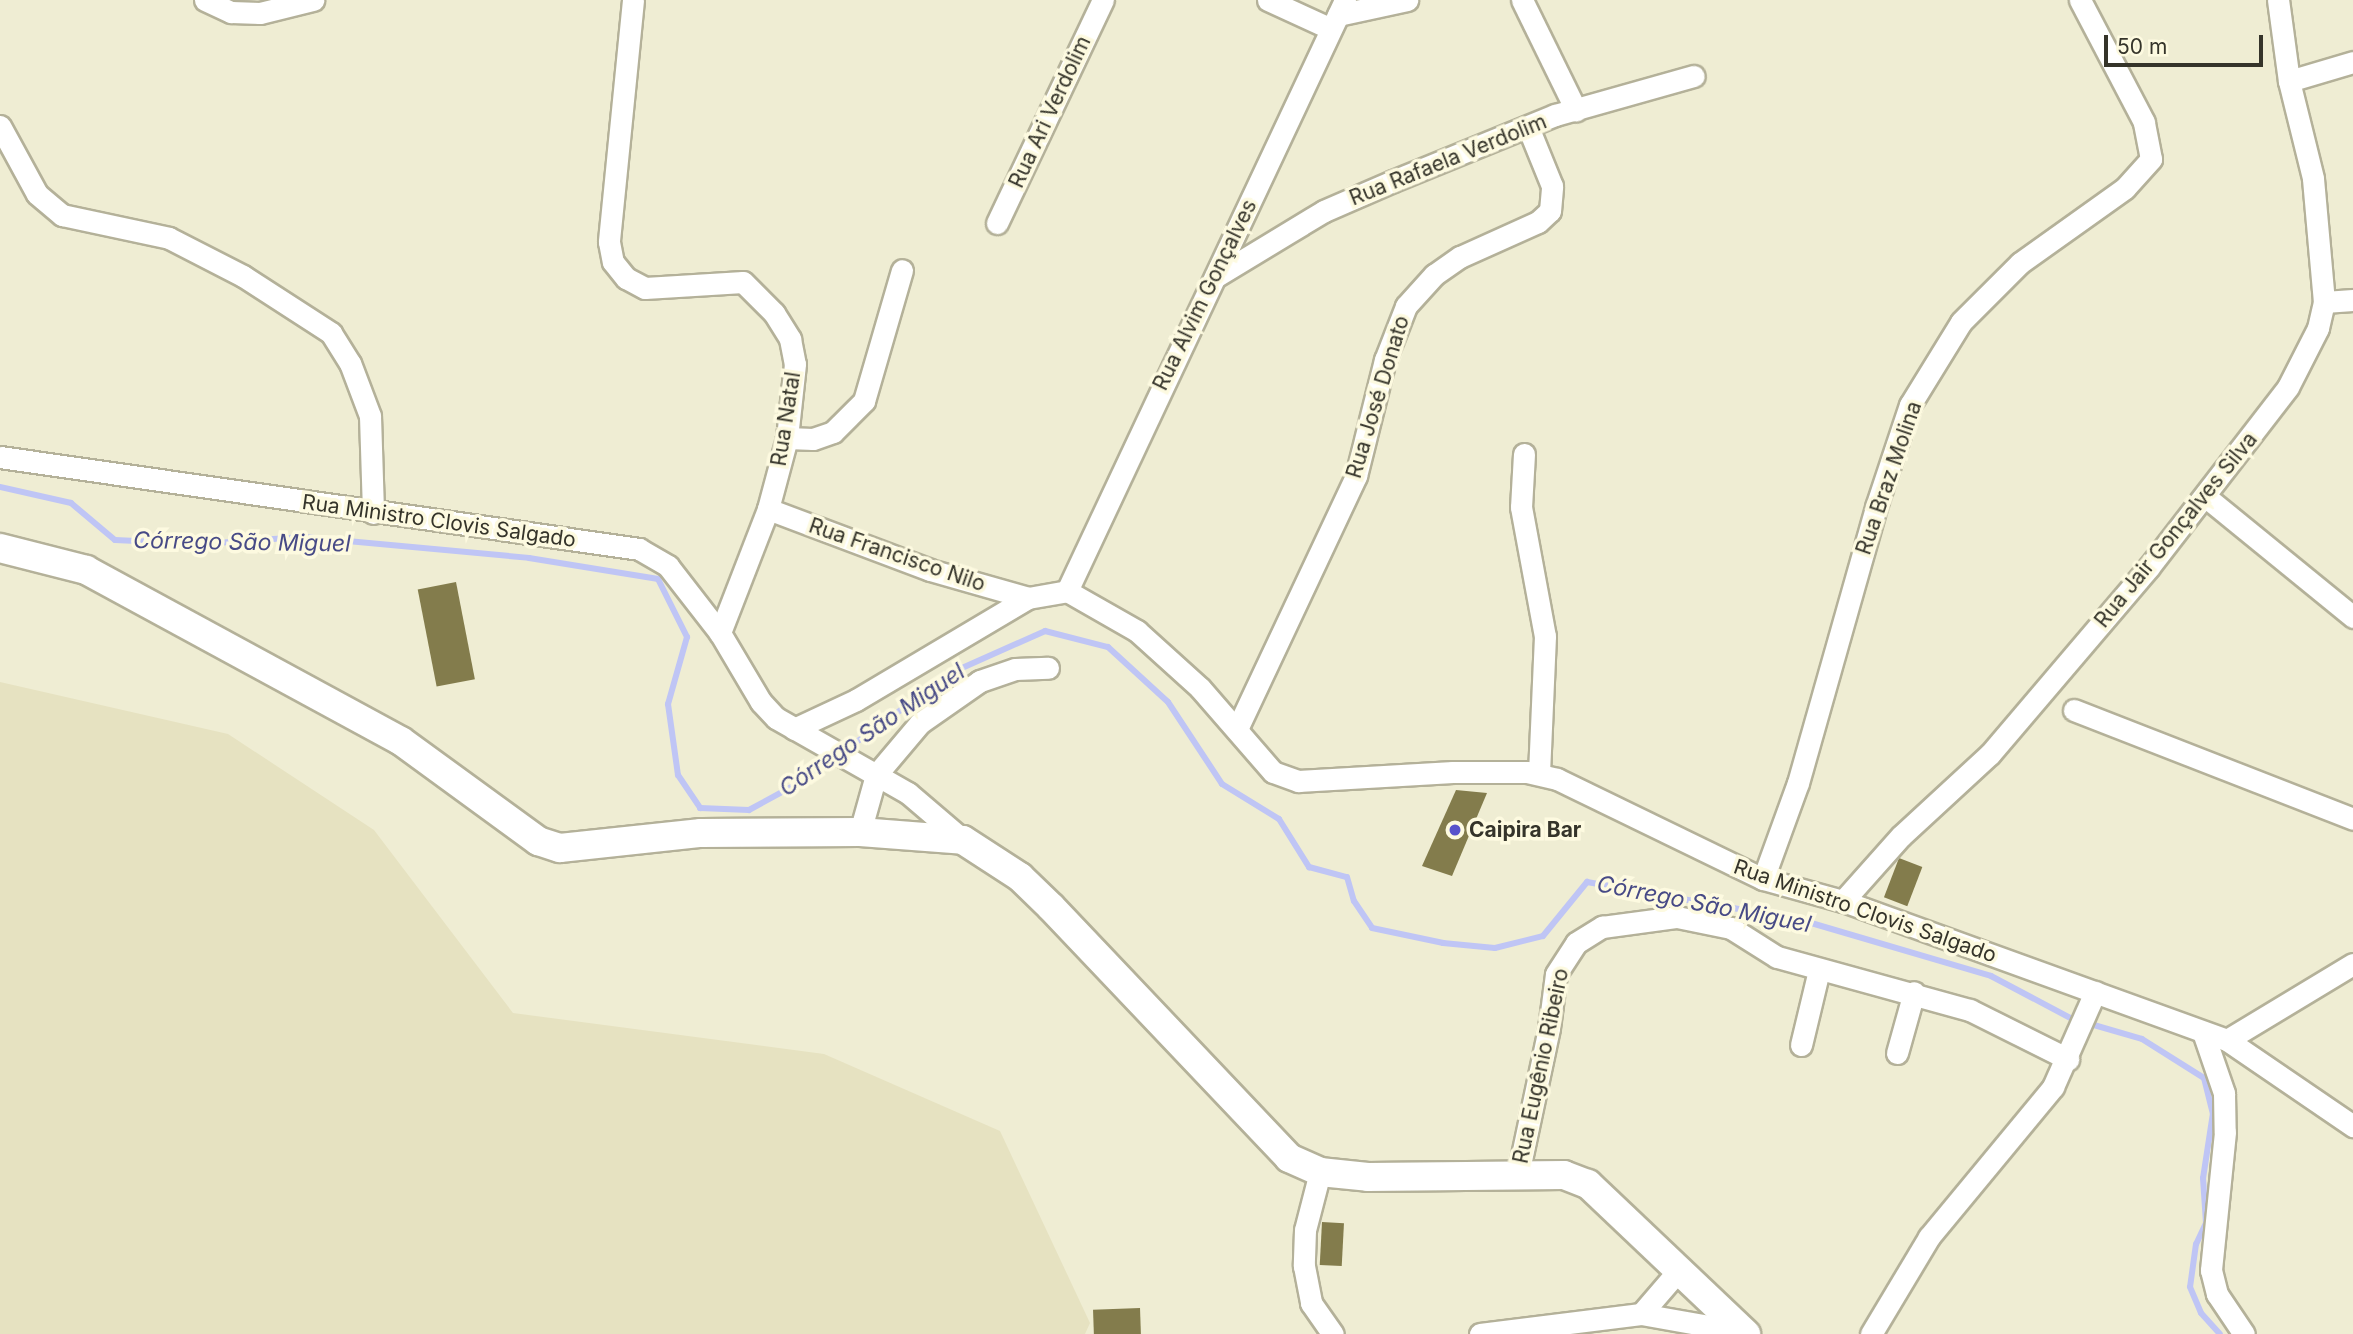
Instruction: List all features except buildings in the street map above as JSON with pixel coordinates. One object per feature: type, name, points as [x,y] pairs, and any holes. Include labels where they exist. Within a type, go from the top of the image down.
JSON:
[{"type":"main road","points":[[0,548],[65,561],[86,570],[401,741],[528,834],[560,848],[701,834],[860,832],[963,839],[1020,877],[1262,1133],[1289,1158],[1320,1172],[1368,1177],[1564,1175],[1588,1184],[1613,1204],[1678,1271],[1745,1333]]},
{"type":"street","points":[[205,0],[231,12],[260,13],[313,0]]},
{"type":"street","name":"Rua Natal","points":[[633,0],[609,232],[613,262],[626,278],[645,288],[662,290],[727,280],[743,282],[757,291],[790,339],[793,351],[787,438],[768,509],[720,633]]},
{"type":"street","name":"Rua Ari Verdolim","points":[[997,223],[1103,0]]},
{"type":"street","points":[[1268,0],[1338,15],[1407,0]]},
{"type":"street","points":[[1521,0],[1576,110]]},
{"type":"street","name":"Rua Braz Molina","points":[[1763,879],[1798,783],[1872,520],[1910,405],[1961,322],[2020,262],[2143,173],[2151,159],[2144,122],[2080,0]]},
{"type":"street","name":"Rua Jair Gonçalves Silva","points":[[1843,901],[1901,836],[1990,754],[2206,497],[2288,387],[2318,328],[2324,302],[2313,178],[2289,81],[2278,0]]},
{"type":"street","name":"Rua Alvim Gonçalves","points":[[1067,591],[1338,15]]},
{"type":"street","points":[[2289,81],[2353,62]]},
{"type":"street","name":"Rua Rafaela Verdolim","points":[[1216,277],[1324,211],[1528,127],[1576,110],[1695,76]]},
{"type":"street","points":[[0,126],[46,205],[62,215],[169,238],[243,276],[331,333],[350,363],[370,415],[373,513]]},
{"type":"street","name":"Rua José Donato","points":[[1237,729],[1356,475],[1385,360],[1406,306],[1434,275],[1460,257],[1538,222],[1550,211],[1552,186],[1528,127]]},
{"type":"street","points":[[787,438],[813,439],[834,432],[864,401],[902,270]]},
{"type":"street","points":[[2324,302],[2353,300]]},
{"type":"street","points":[[1524,454],[1521,507],[1545,636],[1539,774]]},
{"type":"street","name":"Rua Ministro Clovis Salgado","points":[[0,457],[373,513],[639,549],[668,566],[720,633],[761,702],[801,733],[918,801],[963,839]]},
{"type":"street","points":[[2206,497],[2353,617]]},
{"type":"street","name":"Rua Francisco Nilo","points":[[768,509],[930,570],[1027,598]]},
{"type":"street","points":[[801,733],[1027,598],[1067,591]]},
{"type":"street","name":"Rua Ministro Clovis Salgado","points":[[1067,591],[1137,631],[1200,688],[1273,772],[1298,781],[1453,772],[1539,774],[1763,879],[1843,901],[2093,999],[2227,1040],[2353,1126]]},
{"type":"street","points":[[860,832],[871,772],[920,723],[954,695],[1014,669],[1048,668]]},
{"type":"street","points":[[2074,710],[2353,819]]},
{"type":"street","name":"Rua Eugênio Ribeiro","points":[[1518,1174],[1549,1028],[1556,974],[1576,943],[1602,927],[1677,917],[1731,928],[1777,957],[1819,970],[1914,992],[2070,1054]]},
{"type":"street","points":[[2227,1040],[2353,964]]},
{"type":"street","points":[[1801,1045],[1819,970]]},
{"type":"street","points":[[1897,1053],[1914,992]]},
{"type":"street","points":[[1871,1334],[1929,1237],[2053,1087],[2093,999]]},
{"type":"street","points":[[2203,1032],[2224,1093],[2225,1132],[2211,1270],[2217,1294],[2244,1334]]},
{"type":"street","points":[[1320,1172],[1305,1230],[1304,1266],[1311,1303],[1333,1334]]},
{"type":"street","points":[[1641,1314],[1678,1271]]},
{"type":"street","points":[[1480,1334],[1641,1314],[1745,1333]]},
{"type":"shaded area","points":[[0,682],[228,734],[374,830],[513,1013],[824,1054],[1000,1131],[1090,1323],[1085,1334],[0,1334]]},
{"type":"waterway","name":"Córrego São Miguel","points":[[0,487],[71,503],[115,540],[200,544],[304,537],[529,558],[658,579],[687,637],[668,704],[678,775],[700,808],[749,810],[804,780],[953,672],[1045,631],[1108,647],[1168,702],[1222,784],[1279,819],[1309,867],[1347,877],[1354,901],[1372,928],[1443,943],[1495,948],[1543,936],[1587,882],[1801,920],[1991,976],[2076,1021]]},
{"type":"waterway","name":"Córrego São Miguel","points":[[2087,1023],[2142,1039],[2204,1078],[2213,1113],[2203,1178],[2206,1223],[2196,1244],[2190,1287],[2201,1313],[2220,1334]]},
{"type":"place","name":"Caipira Bar","points":[[1455,830]]}]
